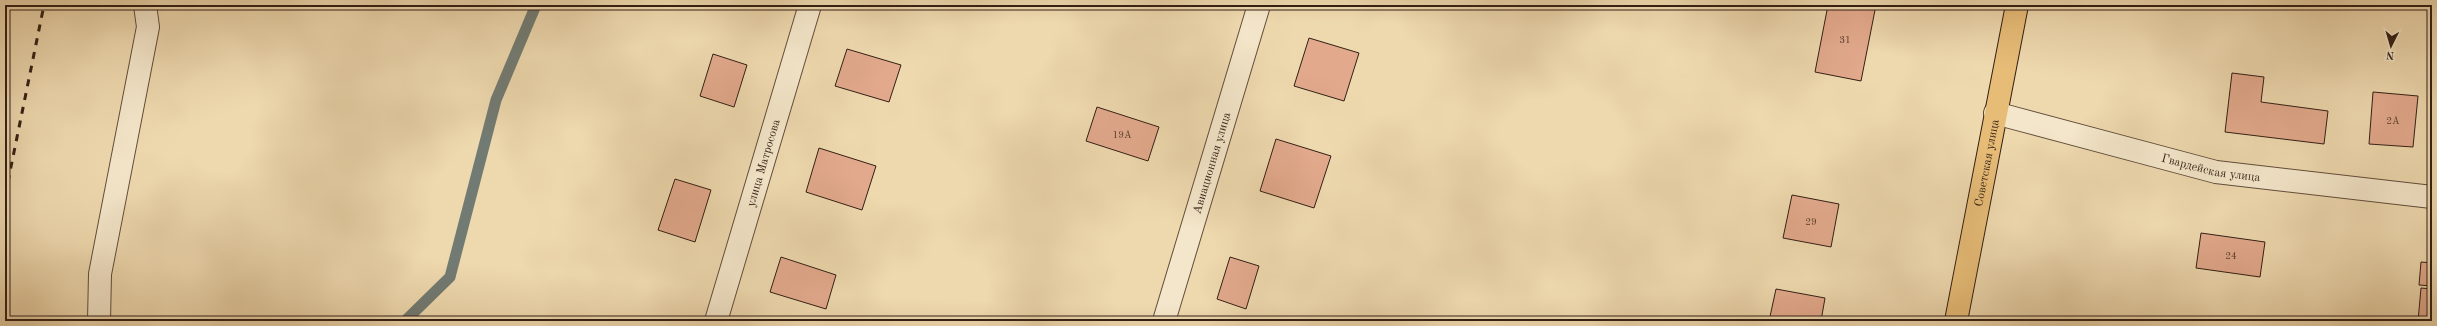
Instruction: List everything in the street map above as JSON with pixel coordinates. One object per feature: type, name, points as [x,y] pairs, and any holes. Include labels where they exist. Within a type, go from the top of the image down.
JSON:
[{"type":"main road","name":"Советская улица","points":[[1956,321],[2017,5]]},
{"type":"street","points":[[99,321],[100,274],[148,27],[145,5]]},
{"type":"street","name":"улица Матросова","points":[[716,321],[810,5]]},
{"type":"street","name":"Авиационная улица","points":[[1164,321],[1260,5]]},
{"type":"street","name":"Гвардейская улица","points":[[1995,113],[2216,172],[2432,197]]},
{"type":"building","points":[[753,5],[766,5],[765,9]]},
{"type":"building","points":[[1828,5],[1876,5],[1861,81],[1815,72]]},
{"type":"building","points":[[1309,38],[1359,53],[1344,101],[1294,86]]},
{"type":"building","points":[[847,49],[901,65],[889,102],[835,86]]},
{"type":"building","points":[[713,54],[747,65],[734,107],[700,96]]},
{"type":"building","points":[[2232,73],[2264,77],[2261,102],[2328,111],[2324,144],[2225,132]]},
{"type":"building","points":[[2373,92],[2418,96],[2413,147],[2369,144]]},
{"type":"building","points":[[1097,107],[1159,127],[1148,161],[1086,141]]},
{"type":"building","points":[[1276,139],[1331,156],[1314,208],[1260,191]]},
{"type":"building","points":[[819,148],[876,166],[862,210],[806,192]]},
{"type":"building","points":[[675,179],[711,190],[695,242],[658,230]]},
{"type":"building","points":[[1792,195],[1839,204],[1831,247],[1783,238]]},
{"type":"building","points":[[2201,233],[2265,242],[2260,277],[2196,268]]},
{"type":"building","points":[[781,257],[836,275],[826,309],[770,292]]},
{"type":"building","points":[[1230,257],[1259,266],[1246,309],[1217,299]]},
{"type":"building","points":[[2421,262],[2432,263],[2432,286],[2419,285]]},
{"type":"building","points":[[2421,288],[2432,289],[2432,321],[2418,321]]},
{"type":"building","points":[[1776,289],[1825,298],[1821,321],[1769,321]]},
{"type":"waterway","points":[[405,321],[450,277],[496,100],[536,5]]},
{"type":"railway","points":[[5,196],[44,5]]}]
